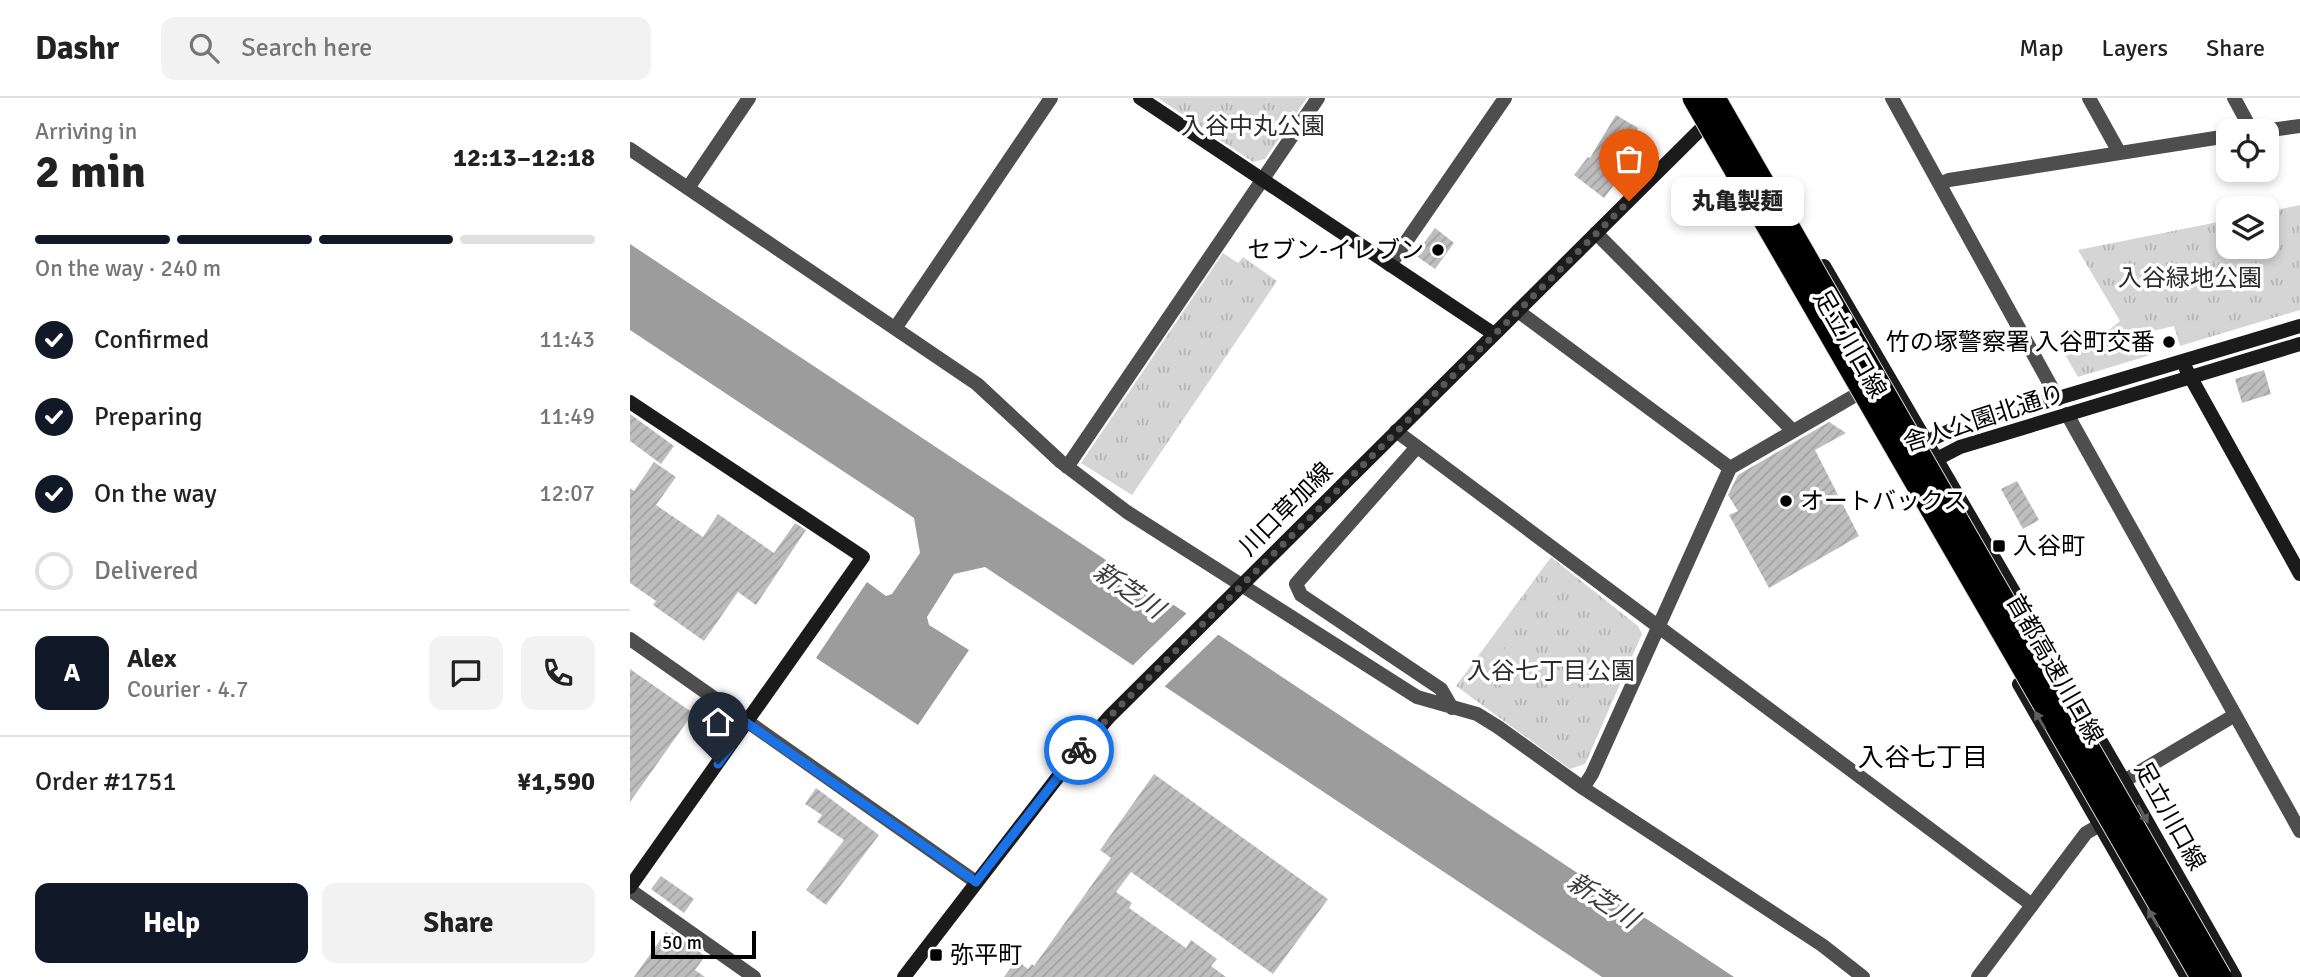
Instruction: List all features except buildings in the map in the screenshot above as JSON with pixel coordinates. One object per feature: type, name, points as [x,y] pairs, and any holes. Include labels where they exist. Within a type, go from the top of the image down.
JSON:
[{"type":"highway","name":"首都高速川口線","points":[[1693,98],[2201,977]]},
{"type":"highway","name":"首都高速川口線","points":[[1715,98],[2221,977]]},
{"type":"main road","points":[[1140,98],[1494,334]]},
{"type":"main road","name":"足立川口線","points":[[1681,98],[2187,977]]},
{"type":"main road","name":"足立川口線","points":[[1726,98],[2124,781],[2235,977]]},
{"type":"main road","name":"川口草加線","points":[[904,977],[1064,769],[1124,702],[1701,131],[1726,98]]},
{"type":"main road","name":"舎人公園北通り","points":[[2300,326],[1951,430],[1906,453],[1897,470],[1917,470],[1960,447],[2300,344]]},
{"type":"main road","points":[[2183,361],[2188,377],[2300,575]]},
{"type":"main road","points":[[630,402],[863,557],[630,889]]},
{"type":"street","points":[[688,188],[749,98]]},
{"type":"street","points":[[896,327],[1051,98]]},
{"type":"street","points":[[1067,467],[1318,98]]},
{"type":"street","points":[[1390,265],[1505,98]]},
{"type":"street","points":[[1892,98],[2058,398]]},
{"type":"street","points":[[2089,98],[2119,152]]},
{"type":"street","points":[[2234,98],[2245,119]]},
{"type":"street","points":[[2279,129],[2300,126]]},
{"type":"street","points":[[1940,184],[1949,180],[2216,138]]},
{"type":"street","points":[[630,149],[977,384],[1067,467],[1127,512],[1417,697],[1477,714],[1498,727],[1583,788],[1788,922],[1863,977]]},
{"type":"street","points":[[1597,233],[1793,431]]},
{"type":"street","points":[[1518,311],[1730,468]]},
{"type":"street","points":[[1583,788],[1592,774],[1730,468],[1854,396]]},
{"type":"street","points":[[2067,414],[2300,831]]},
{"type":"street","points":[[1396,431],[2032,905]]},
{"type":"street","points":[[1418,447],[1296,584],[1301,595],[1441,689],[1452,708]]},
{"type":"street","points":[[630,639],[976,882]]},
{"type":"street","points":[[2124,781],[2235,715]]},
{"type":"street","points":[[1978,977],[2086,833],[2100,825]]},
{"type":"street","points":[[630,889],[754,977]]},
{"type":"green space","name":"入谷中丸公園","points":[[1158,98],[1307,98],[1265,159],[1253,162]]},
{"type":"green space","name":"入谷緑地公園","points":[[2300,205],[2300,310],[2180,346],[2174,326],[2149,332],[2154,354],[2078,377],[2061,348],[2086,349],[2120,321],[2078,250],[2216,222],[2216,259],[2279,259],[2279,209]]},
{"type":"green space","points":[[1223,253],[1238,263],[1243,257],[1277,281],[1132,495],[1081,463]]},
{"type":"green space","name":"入谷七丁目公園","points":[[1551,557],[1638,626],[1642,634],[1585,764],[1570,769],[1456,686]]},
{"type":"green space","points":[[1494,641],[1526,664],[1506,690],[1475,667]]},
{"type":"water","name":"新芝川","points":[[630,244],[1734,977],[1602,977],[985,567],[954,574],[927,617],[929,625],[969,650],[918,725],[816,658],[867,582],[886,596],[892,594],[920,553],[914,518],[630,330]]},
{"type":"pier","points":[[1188,612],[1220,633],[1162,689],[1130,668]]},
{"type":"way so far","points":[[1079,750],[1109,717],[1629,201]]},
{"type":"place","name":"丸亀製麺","points":[[1629,201]]},
{"type":"place","name":"セブン-イレブン","points":[[1438,250]]},
{"type":"place","name":"竹の塚警察署 入谷町交番","points":[[2169,342]]},
{"type":"place","name":"オートバックス","points":[[1786,501]]},
{"type":"place","name":"入谷町","points":[[1999,546]]},
{"type":"place","name":"弥平町","points":[[936,955]]},
{"type":"district","name":"入谷七丁目","points":[[1923,757]]},
{"type":"route","points":[[718,764],[747,723],[976,882],[1079,750]]}]
